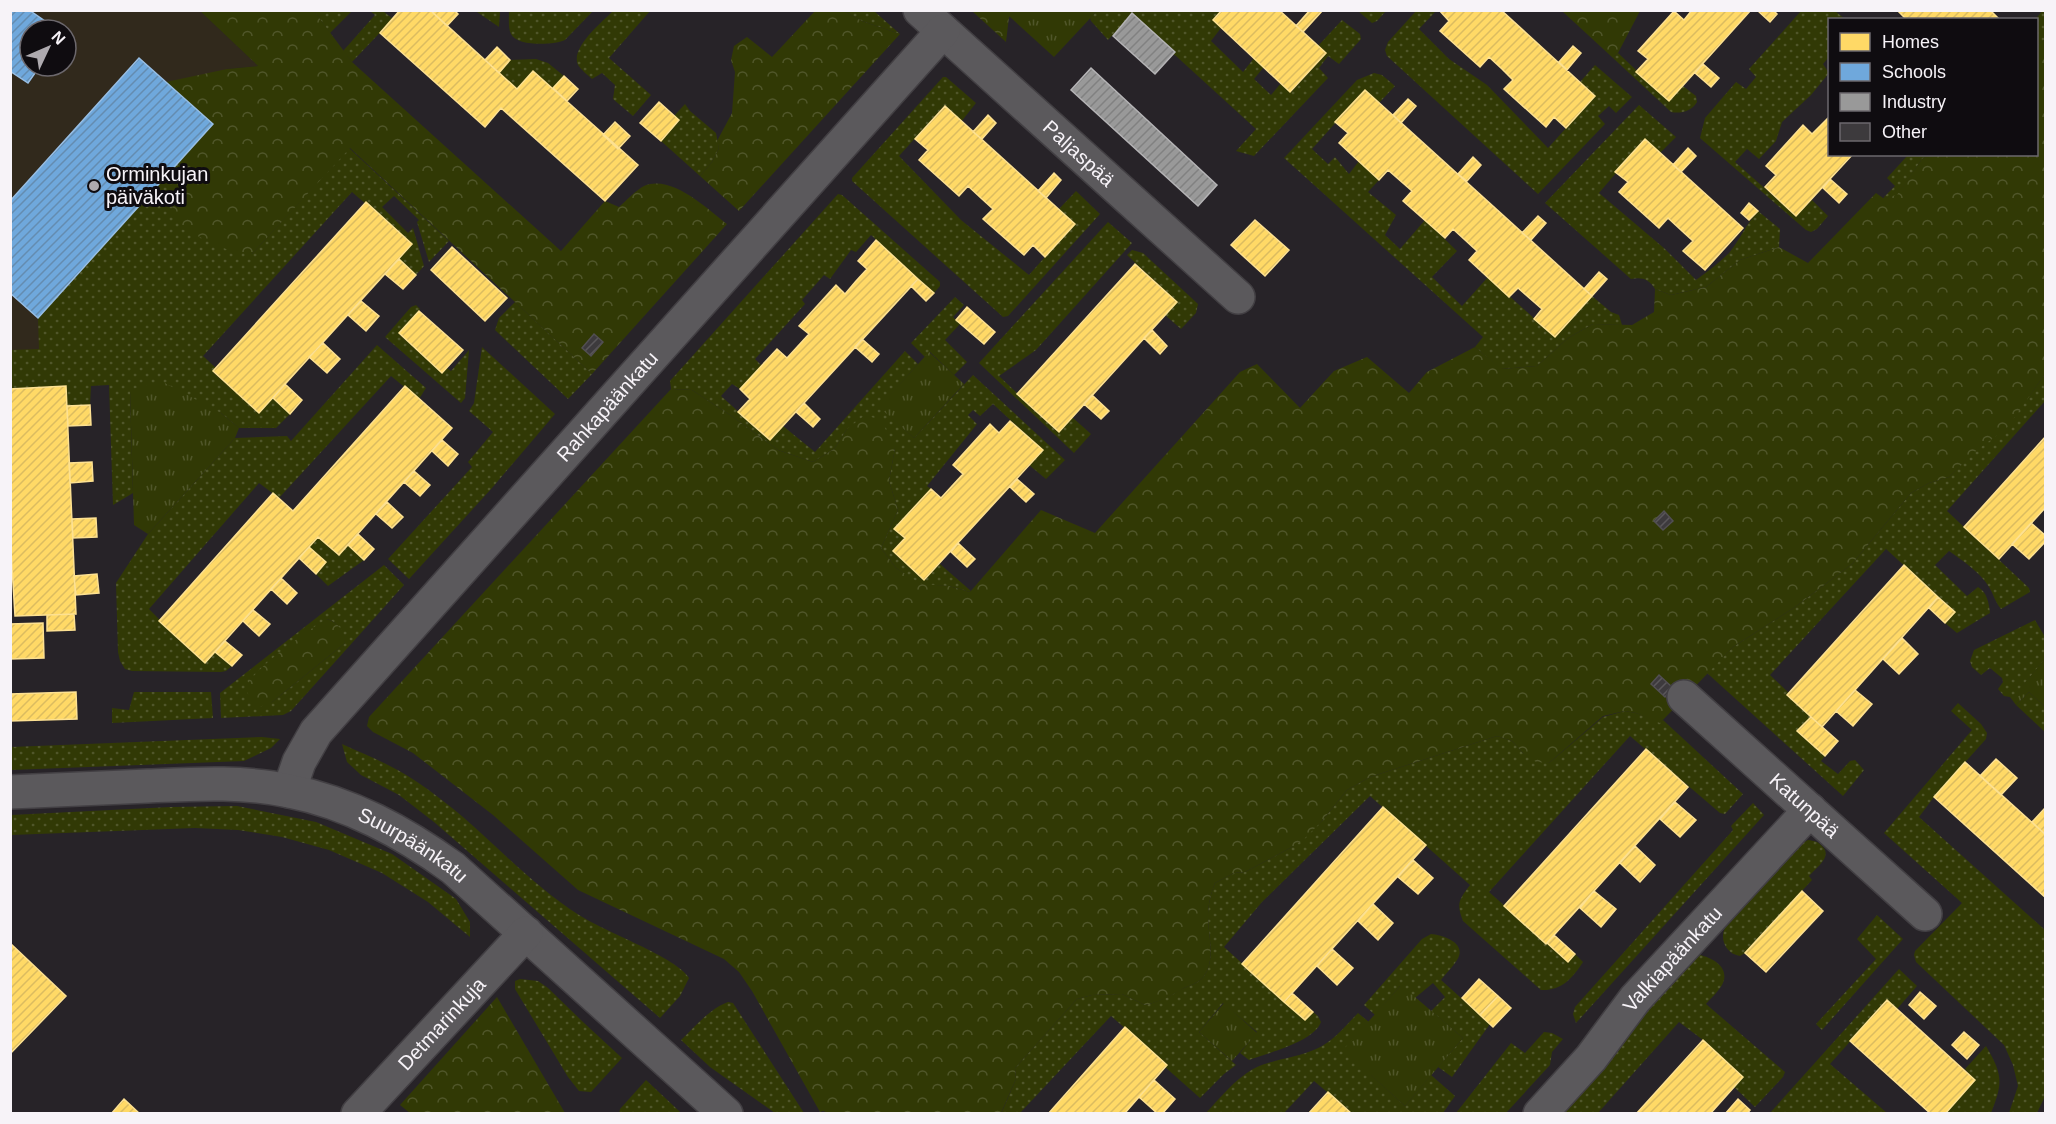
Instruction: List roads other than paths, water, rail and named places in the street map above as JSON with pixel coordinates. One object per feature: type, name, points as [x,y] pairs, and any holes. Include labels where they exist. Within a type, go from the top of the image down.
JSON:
[{"type":"street","name":"Paljaspää","points":[[931,21],[1238,297]]},
{"type":"street","name":"Rahkapäänkatu","points":[[289,791],[299,762],[315,732],[931,21]]},
{"type":"street","name":"Katunpää","points":[[1684,697],[1925,914]]},
{"type":"street","name":"Suurpäänkatu","points":[[10,792],[194,784],[243,785],[289,791],[349,808],[381,822],[419,843],[453,868],[726,1113]]},
{"type":"street","name":"Valkiapäänkatu","points":[[1540,1113],[1591,1058],[1635,999],[1809,810]]},
{"type":"street","name":"Detmarinkuja","points":[[358,1113],[525,933]]},
{"type":"place","name":"Orminkujan päiväkoti","points":[[94,186]]}]
